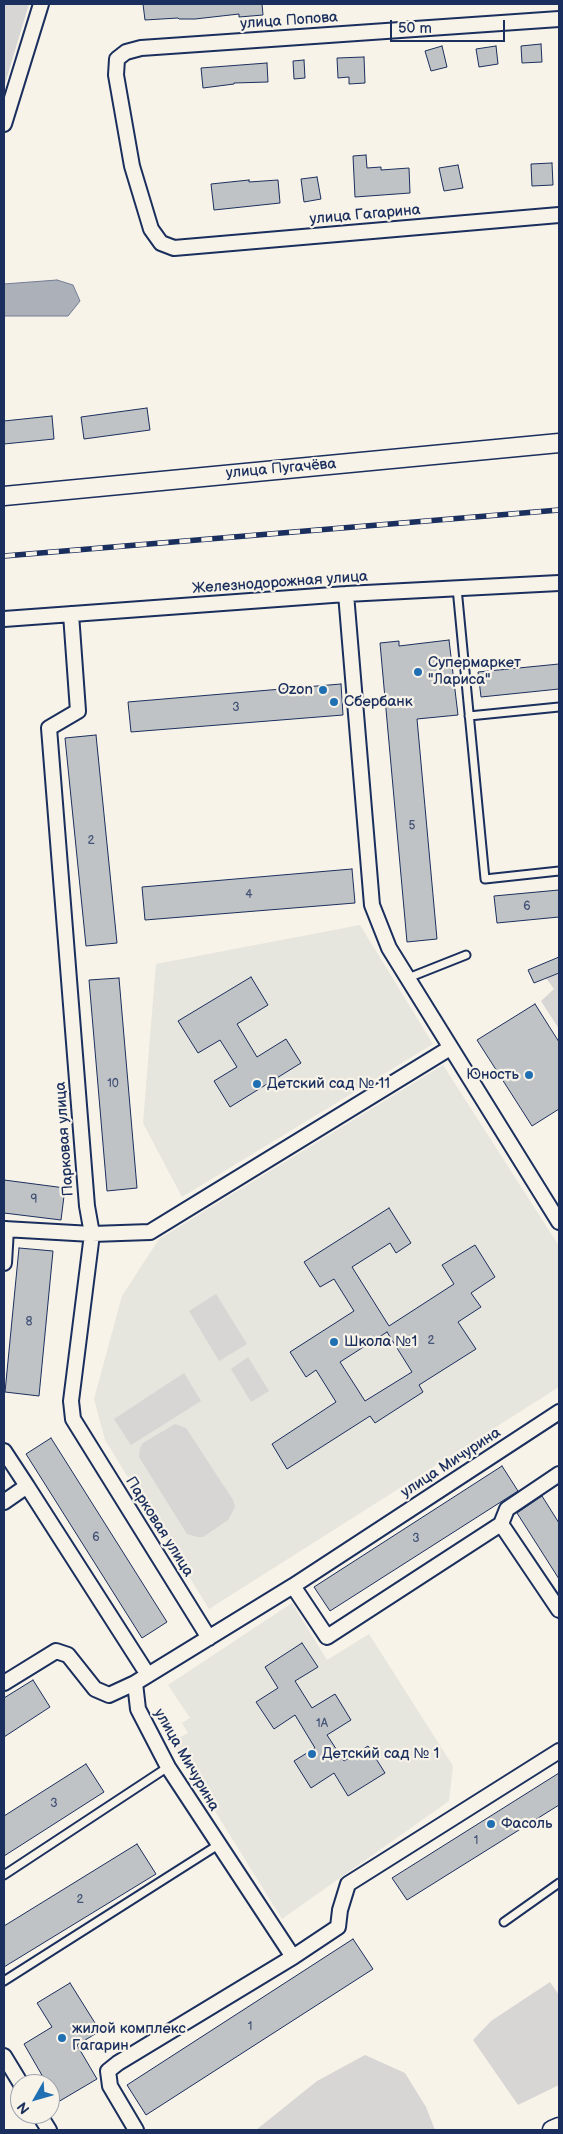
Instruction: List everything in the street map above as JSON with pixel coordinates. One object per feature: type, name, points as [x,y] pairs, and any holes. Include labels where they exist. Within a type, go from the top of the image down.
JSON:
[{"type":"street","points":[[4,124],[42,4]]},
{"type":"street","name":"улица Попова","points":[[174,248],[160,243],[151,229],[132,166],[116,75],[117,59],[126,52],[141,48],[559,19]]},
{"type":"street","name":"улица Гагарина","points":[[174,248],[559,215]]},
{"type":"street","name":"улица Пугачёва","points":[[4,496],[559,443]]},
{"type":"street","name":"Железнодорожная улица","points":[[4,619],[346,594],[559,583]]},
{"type":"street","points":[[346,594],[372,905],[389,948],[559,1222]]},
{"type":"street","name":"Парковая улица","points":[[71,614],[78,711],[50,728],[86,1196],[92,1234],[71,1401],[73,1419],[209,1638]]},
{"type":"street","points":[[4,1262],[5,1229],[92,1234],[150,1232],[450,1048]]},
{"type":"street","name":"улица Мичурина","points":[[293,1957],[168,1767],[138,1709],[135,1683],[294,1586],[559,1414]]},
{"type":"street","points":[[4,1451],[148,1675]]},
{"type":"street","points":[[294,1586],[327,1638],[502,1524],[507,1509],[559,1474]]},
{"type":"street","points":[[4,1502],[27,1486]]},
{"type":"street","points":[[502,1524],[559,1610]]},
{"type":"street","points":[[4,1683],[56,1651],[68,1656],[95,1689],[109,1695],[135,1683]]},
{"type":"street","points":[[136,2130],[110,2086],[108,2071],[118,2063],[293,1957],[338,1927],[340,1910],[348,1884],[559,1751]]},
{"type":"street","points":[[4,2056],[15,2074]]},
{"type":"street","points":[[552,2130],[559,2127]]},
{"type":"lane","points":[[457,588],[485,879],[559,871]]},
{"type":"lane","points":[[468,716],[559,707]]},
{"type":"lane","points":[[408,978],[466,955]]},
{"type":"lane","points":[[4,1875],[168,1767]]},
{"type":"lane","points":[[4,1981],[218,1845]]},
{"type":"lane","points":[[504,1922],[559,1884]]},
{"type":"shaded area","points":[[4,4],[29,4],[4,87]]},
{"type":"shaded area","points":[[57,280],[73,285],[80,301],[68,316],[4,316],[4,284]]},
{"type":"shaded area","name":"Детский сад № 11","points":[[360,925],[433,1044],[182,1197],[143,1123],[156,964]]},
{"type":"shaded area","points":[[559,973],[559,1029],[541,1001],[554,989],[546,978]]},
{"type":"shaded area","name":"Школа №1","points":[[443,1065],[559,1246],[559,1387],[209,1609],[105,1440],[94,1399],[122,1296],[159,1239]]},
{"type":"shaded area","points":[[216,1294],[247,1344],[219,1361],[189,1311]]},
{"type":"shaded area","points":[[248,1357],[269,1391],[251,1402],[231,1369]]},
{"type":"shaded area","points":[[184,1373],[201,1401],[131,1445],[114,1419]]},
{"type":"shaded area","points":[[175,1424],[186,1428],[233,1500],[235,1507],[228,1520],[203,1537],[187,1534],[139,1457],[140,1448],[143,1443]]},
{"type":"shaded area","name":"Детский сад № 1","points":[[292,1603],[327,1660],[369,1634],[453,1766],[449,1801],[282,1919],[172,1742],[188,1733],[182,1723],[190,1718],[168,1685]]},
{"type":"shaded area","points":[[550,1982],[559,1995],[559,2085],[518,2105],[473,2040],[491,2021]]},
{"type":"shaded area","points":[[365,2055],[405,2073],[426,2107],[435,2130],[256,2130],[317,2081]]},
{"type":"building","points":[[143,4],[262,4],[263,15],[239,17],[239,14],[195,19],[145,20]]},
{"type":"building","points":[[541,44],[542,62],[522,63],[521,46]]},
{"type":"building","points":[[442,46],[447,67],[431,71],[425,51]]},
{"type":"building","points":[[496,46],[498,64],[479,67],[476,49]]},
{"type":"building","points":[[364,57],[365,83],[349,84],[349,77],[338,78],[337,58]]},
{"type":"building","points":[[304,60],[305,78],[294,79],[293,61]]},
{"type":"building","points":[[267,63],[268,82],[234,83],[203,88],[201,68]]},
{"type":"building","points":[[366,155],[367,168],[381,167],[381,170],[409,168],[410,193],[355,197],[353,156]]},
{"type":"building","points":[[552,163],[553,185],[532,186],[531,164]]},
{"type":"building","points":[[458,165],[463,188],[444,191],[439,168]]},
{"type":"building","points":[[317,177],[321,199],[304,202],[301,179]]},
{"type":"building","points":[[249,180],[249,182],[278,180],[280,203],[214,210],[211,184]]},
{"type":"building","points":[[147,408],[150,430],[84,439],[81,417]]},
{"type":"building","points":[[52,416],[54,439],[4,444],[4,421]]},
{"type":"building","points":[[449,640],[458,715],[417,719],[437,939],[407,942],[380,643],[399,641],[399,646]]},
{"type":"building","points":[[559,664],[559,689],[481,697],[478,672]]},
{"type":"building","points":[[341,684],[343,715],[131,732],[128,702]]},
{"type":"building","points":[[96,735],[117,943],[86,946],[65,738]]},
{"type":"building","points":[[352,869],[355,903],[145,920],[142,887]]},
{"type":"building","points":[[559,890],[559,917],[497,923],[494,896]]},
{"type":"building","points":[[559,957],[559,973],[534,983],[528,970]]},
{"type":"building","points":[[251,977],[268,1005],[237,1024],[257,1057],[286,1039],[301,1063],[230,1107],[214,1081],[237,1067],[220,1040],[198,1053],[178,1021]]},
{"type":"building","points":[[119,978],[137,1188],[107,1191],[89,980]]},
{"type":"building","name":"Юность","points":[[535,1004],[559,1042],[559,1109],[532,1126],[477,1040]]},
{"type":"building","points":[[4,1180],[65,1188],[61,1220],[4,1213]]},
{"type":"building","points":[[389,1208],[411,1243],[396,1253],[390,1243],[352,1267],[389,1326],[454,1284],[442,1265],[475,1245],[495,1277],[471,1293],[481,1307],[458,1322],[476,1349],[419,1385],[423,1392],[375,1423],[370,1416],[287,1469],[272,1444],[336,1402],[316,1370],[306,1377],[290,1352],[354,1311],[334,1279],[320,1287],[304,1262]],"holes":[[[387,1332],[412,1372],[365,1401],[340,1362]]]},
{"type":"building","points":[[19,1248],[53,1251],[39,1396],[5,1392]]},
{"type":"building","points":[[51,1438],[167,1622],[142,1638],[26,1454]]},
{"type":"building","points":[[502,1466],[518,1491],[330,1611],[314,1587]]},
{"type":"building","points":[[542,1496],[559,1523],[559,1579],[517,1513]]},
{"type":"building","points":[[302,1643],[318,1667],[295,1681],[312,1708],[335,1694],[351,1720],[327,1735],[344,1761],[368,1746],[385,1773],[348,1796],[334,1773],[311,1788],[294,1761],[315,1748],[295,1715],[274,1729],[256,1702],[278,1688],[265,1667]]},
{"type":"building","points":[[33,1680],[50,1707],[4,1737],[4,1698]]},
{"type":"building","points":[[86,1764],[104,1792],[4,1856],[4,1816]]},
{"type":"building","points":[[559,1773],[559,1805],[407,1900],[392,1878]]},
{"type":"building","points":[[137,1844],[156,1874],[4,1967],[4,1926]]},
{"type":"building","points":[[353,1939],[373,1969],[146,2115],[127,2085]]},
{"type":"building","name":"жилой комплекс Гагарин","points":[[70,1983],[100,2031],[77,2045],[97,2079],[60,2101],[60,2074],[41,2074],[24,2044],[52,2027],[37,2003]]},
{"type":"railway","points":[[4,556],[559,510]]},
{"type":"place","name":"Супермаркет \"Лариса\"","points":[[418,672]]},
{"type":"place","name":"Ozon","points":[[323,690]]},
{"type":"place","name":"Сбербанк","points":[[334,702]]},
{"type":"place","name":"Юность","points":[[529,1075]]},
{"type":"place","name":"Детский сад № 11","points":[[257,1084]]},
{"type":"place","name":"Школа №1","points":[[334,1342]]},
{"type":"place","name":"Детский сад № 1","points":[[312,1754]]},
{"type":"place","name":"Фасоль","points":[[491,1824]]},
{"type":"place","name":"жилой комплекс Гагарин","points":[[62,2038]]}]
